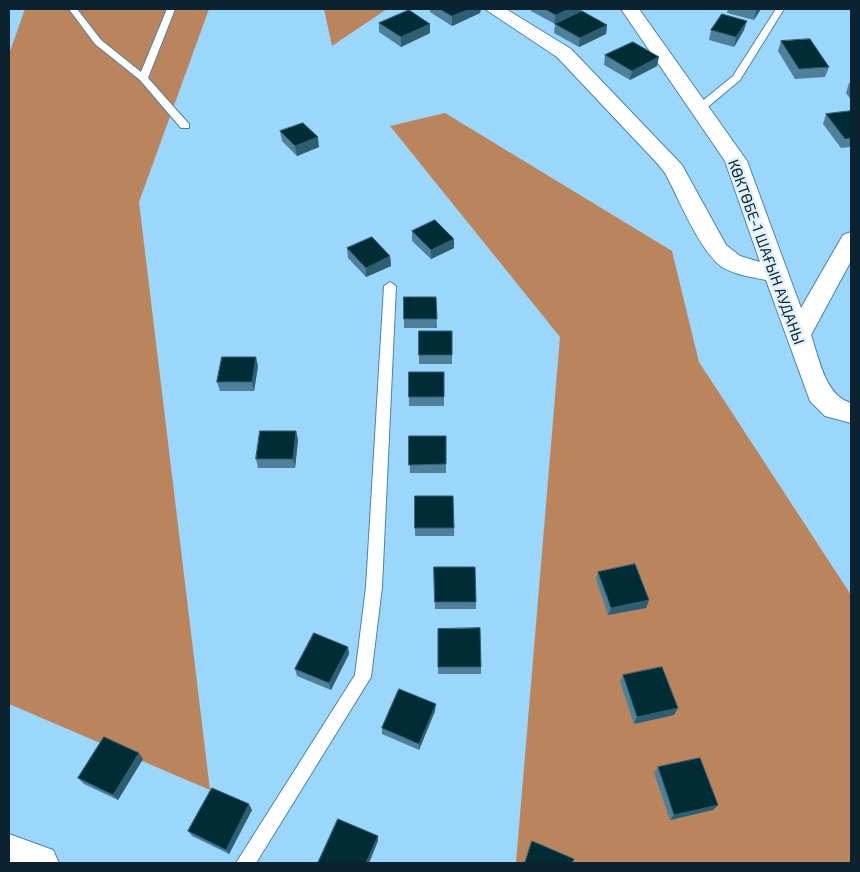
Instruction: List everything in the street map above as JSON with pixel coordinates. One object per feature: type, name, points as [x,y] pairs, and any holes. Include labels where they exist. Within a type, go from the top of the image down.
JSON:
[{"type":"street","points":[[494,9],[564,53],[663,157],[674,170],[717,250],[732,262],[746,268],[776,273]]},
{"type":"street","name":"КӨКТӨБЕ-1 ШАҒЫН АУДАНЫ","points":[[630,9],[736,162],[818,394],[835,409],[851,413]]},
{"type":"street","points":[[798,335],[851,240]]},
{"type":"street","points":[[9,852],[40,863]]},
{"type":"lane","points":[[73,9],[98,42],[143,78],[185,126]]},
{"type":"lane","points":[[143,78],[171,9]]},
{"type":"lane","points":[[699,109],[736,78],[780,9]]},
{"type":"lane","points":[[245,863],[363,677],[374,587],[390,286]]},
{"type":"shaded area","points":[[25,9],[209,9],[139,202],[210,790],[9,704],[9,54]]},
{"type":"shaded area","points":[[324,9],[387,9],[332,46]]},
{"type":"shaded area","points":[[445,113],[672,251],[699,362],[851,595],[851,863],[516,863],[560,337],[390,126]]},
{"type":"building","points":[[440,9],[470,9],[452,16]]},
{"type":"building","points":[[545,9],[569,9],[556,15]]},
{"type":"building","points":[[409,10],[430,24],[401,37],[379,23]]},
{"type":"building","points":[[582,11],[607,25],[580,38],[555,24]]},
{"type":"building","points":[[722,14],[747,21],[736,37],[711,30]]},
{"type":"building","points":[[810,39],[829,67],[799,69],[781,41]]},
{"type":"building","points":[[633,42],[659,57],[632,71],[605,55]]},
{"type":"building","points":[[851,111],[851,138],[845,139],[826,114]]},
{"type":"building","points":[[303,123],[318,137],[295,146],[280,131]]},
{"type":"building","points":[[435,220],[454,239],[431,250],[412,231]]},
{"type":"building","points":[[372,237],[390,256],[366,268],[347,248]]},
{"type":"building","points":[[404,297],[436,297],[437,319],[404,319]]},
{"type":"building","points":[[419,331],[452,331],[452,355],[419,355]]},
{"type":"building","points":[[222,357],[256,357],[252,382],[217,382]]},
{"type":"building","points":[[409,372],[444,372],[444,397],[409,397]]},
{"type":"building","points":[[260,431],[296,431],[293,459],[256,459]]},
{"type":"building","points":[[409,436],[446,436],[446,464],[409,465]]},
{"type":"building","points":[[415,496],[453,496],[454,528],[415,528]]},
{"type":"building","points":[[635,564],[649,600],[611,608],[598,572]]},
{"type":"building","points":[[434,567],[475,567],[476,602],[435,602]]},
{"type":"building","points":[[480,628],[481,667],[438,667],[438,629]]},
{"type":"building","points":[[314,633],[348,647],[329,683],[295,669]]},
{"type":"building","points":[[662,667],[678,708],[637,717],[623,675]]},
{"type":"building","points":[[399,689],[436,704],[419,744],[382,728]]},
{"type":"building","points":[[104,737],[139,753],[113,795],[78,778]]},
{"type":"building","points":[[700,758],[718,805],[674,815],[658,767]]},
{"type":"building","points":[[212,788],[249,804],[226,850],[188,831]]},
{"type":"building","points":[[338,819],[378,836],[366,863],[318,863]]},
{"type":"building","points":[[532,841],[574,859],[572,863],[525,863]]}]
